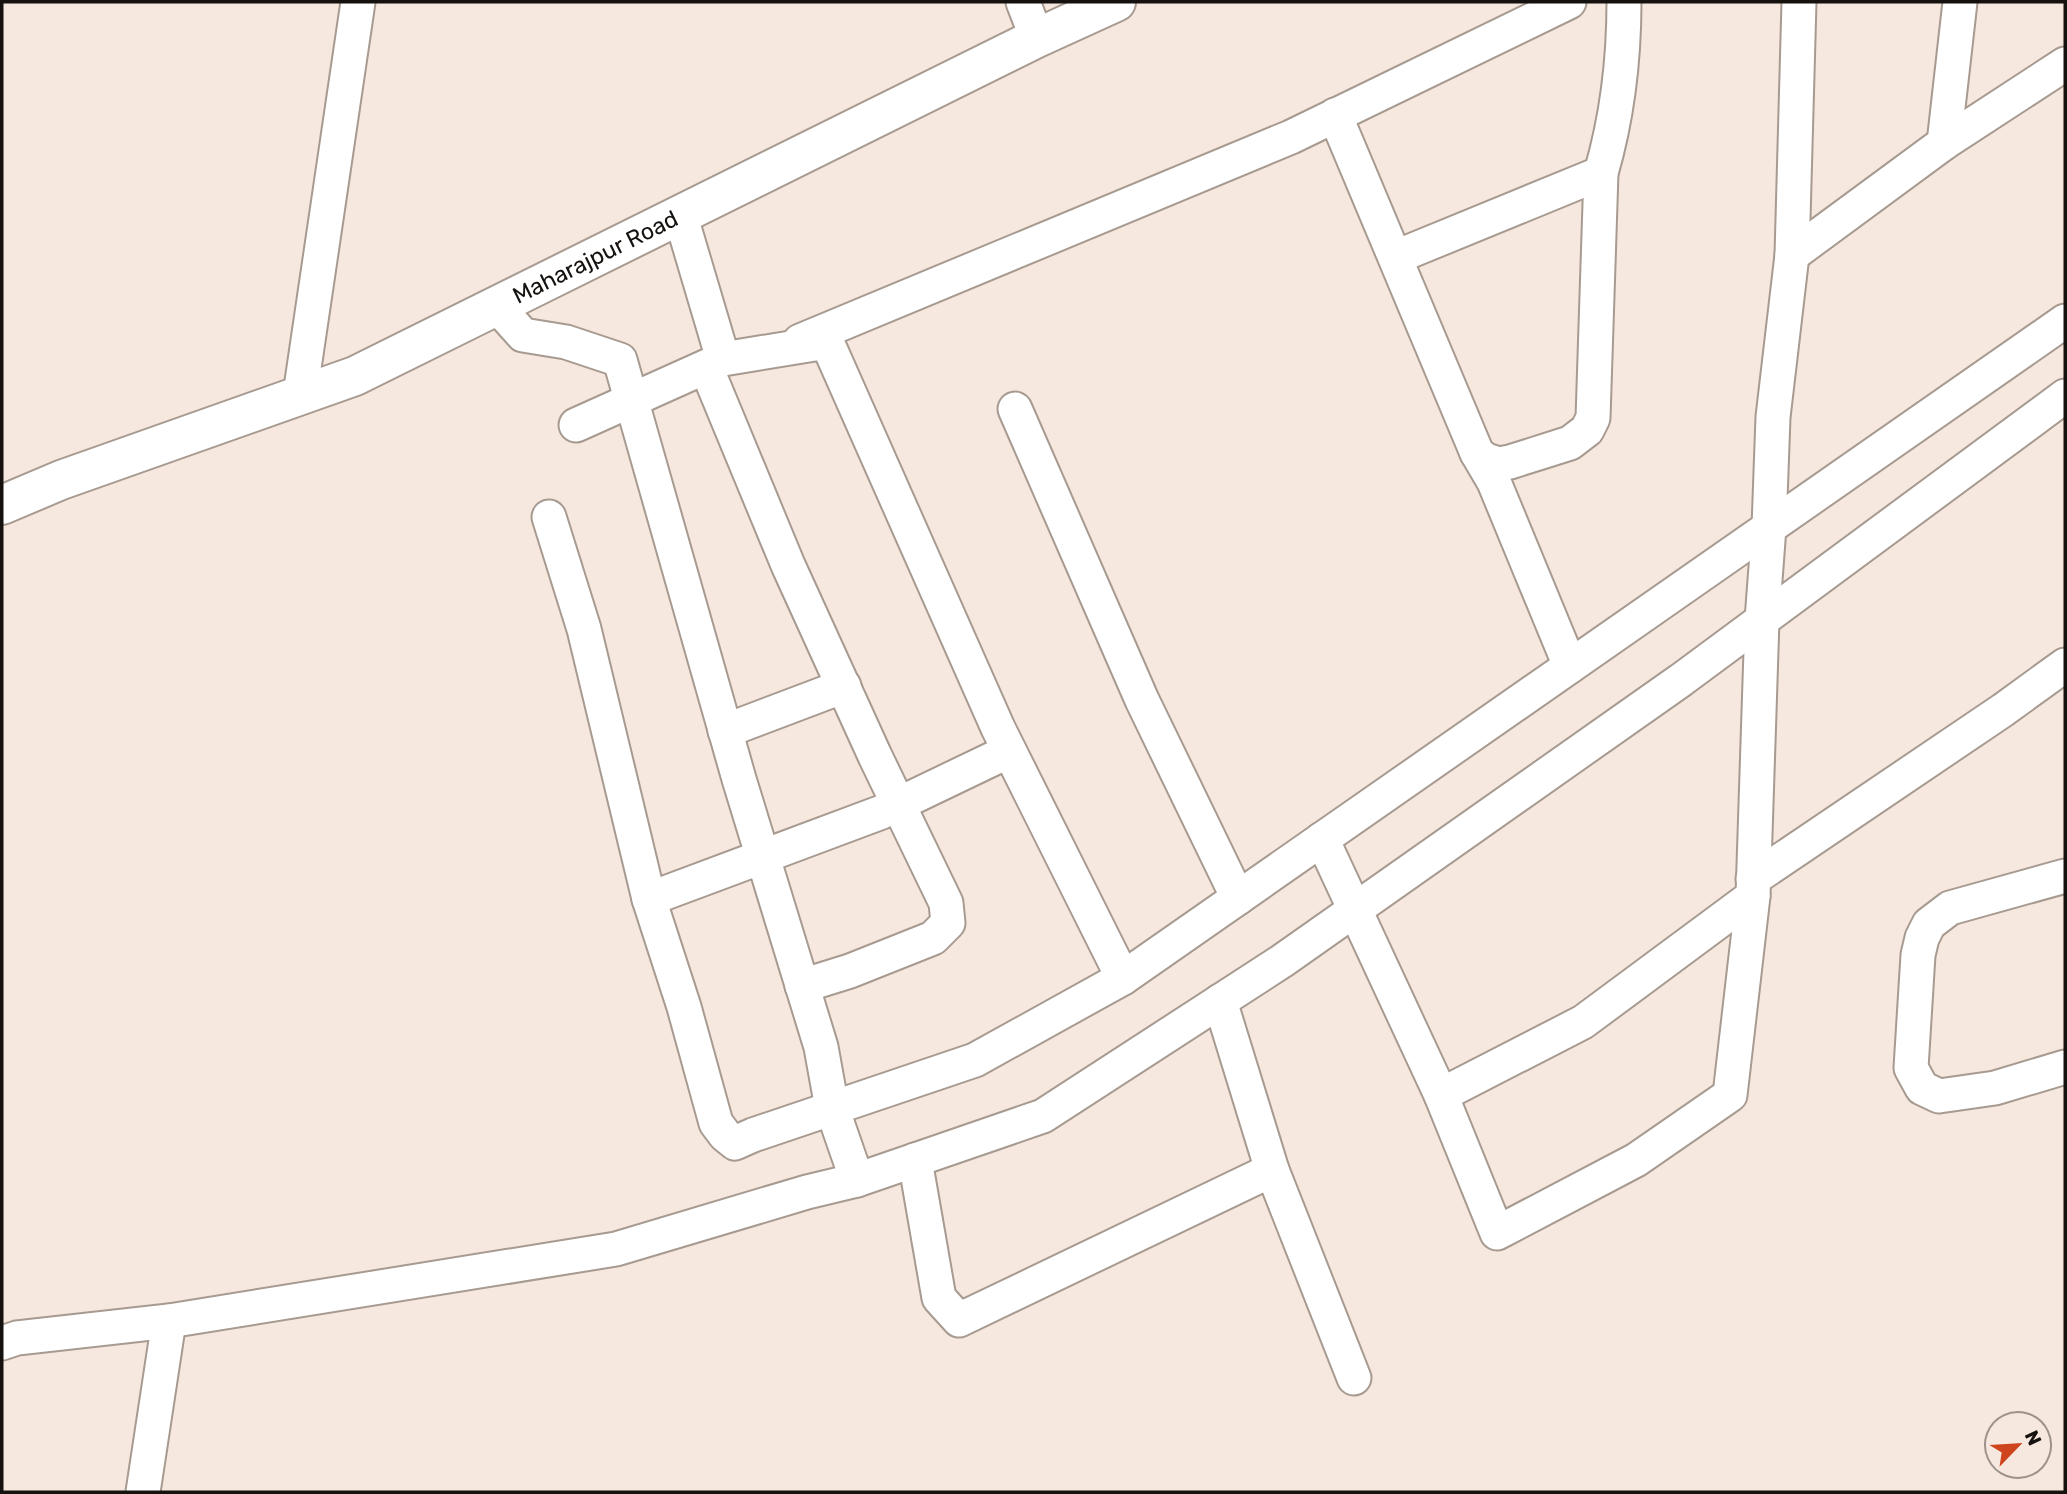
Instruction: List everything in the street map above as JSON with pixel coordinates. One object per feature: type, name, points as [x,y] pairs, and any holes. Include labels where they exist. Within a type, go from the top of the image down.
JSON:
[{"type":"street","points":[[300,395],[358,2]]},
{"type":"street","points":[[1023,2],[1037,38]]},
{"type":"street","name":"Maharajpur Road","points":[[2,505],[61,480],[355,376],[1037,38],[1116,2]]},
{"type":"street","points":[[778,350],[1203,175],[1335,116],[1569,2]]},
{"type":"street","points":[[1477,453],[1486,460],[1499,464],[1510,462],[1570,443],[1587,430],[1593,418],[1601,173],[1608,150],[1624,44],[1624,2]]},
{"type":"street","points":[[1322,839],[1441,1095],[1497,1233],[1636,1160],[1730,1095],[1753,887],[1762,620],[1773,417],[1792,255],[1799,2]]},
{"type":"street","points":[[1944,143],[1960,2]]},
{"type":"street","points":[[1792,255],[1944,143],[2065,64]]},
{"type":"street","points":[[1335,116],[1477,453],[1494,482],[1570,666]]},
{"type":"street","points":[[1396,257],[1601,173]]},
{"type":"street","points":[[680,214],[715,363],[788,565],[946,903],[948,923],[933,938],[850,971],[802,986]]},
{"type":"street","points":[[496,305],[523,335],[566,342],[620,360],[725,731],[821,1047],[832,1108],[857,1180]]},
{"type":"street","points":[[549,517],[584,629],[649,899],[684,1007],[716,1123],[735,1143],[975,1060],[1122,978],[2065,321]]},
{"type":"street","points":[[576,425],[715,363],[827,342],[1009,751],[1122,978]]},
{"type":"street","points":[[2,1343],[17,1338],[169,1321],[616,1249],[807,1192],[857,1180],[1043,1116],[1355,909],[1681,680],[2065,396]]},
{"type":"street","points":[[1015,409],[1142,700],[1238,898]]},
{"type":"street","points":[[1441,1095],[1583,1022],[1753,887],[2065,665]]},
{"type":"street","points":[[725,731],[844,686]]},
{"type":"street","points":[[649,899],[900,804],[1009,751]]},
{"type":"street","points":[[2065,876],[1950,908],[1929,924],[1918,955],[1911,1068],[1922,1088],[1939,1096],[1996,1088],[2065,1066]]},
{"type":"street","points":[[1220,1001],[1272,1170],[1354,1378]]},
{"type":"street","points":[[915,1160],[939,1298],[958,1320],[1272,1170]]},
{"type":"street","points":[[143,1492],[169,1321]]}]
